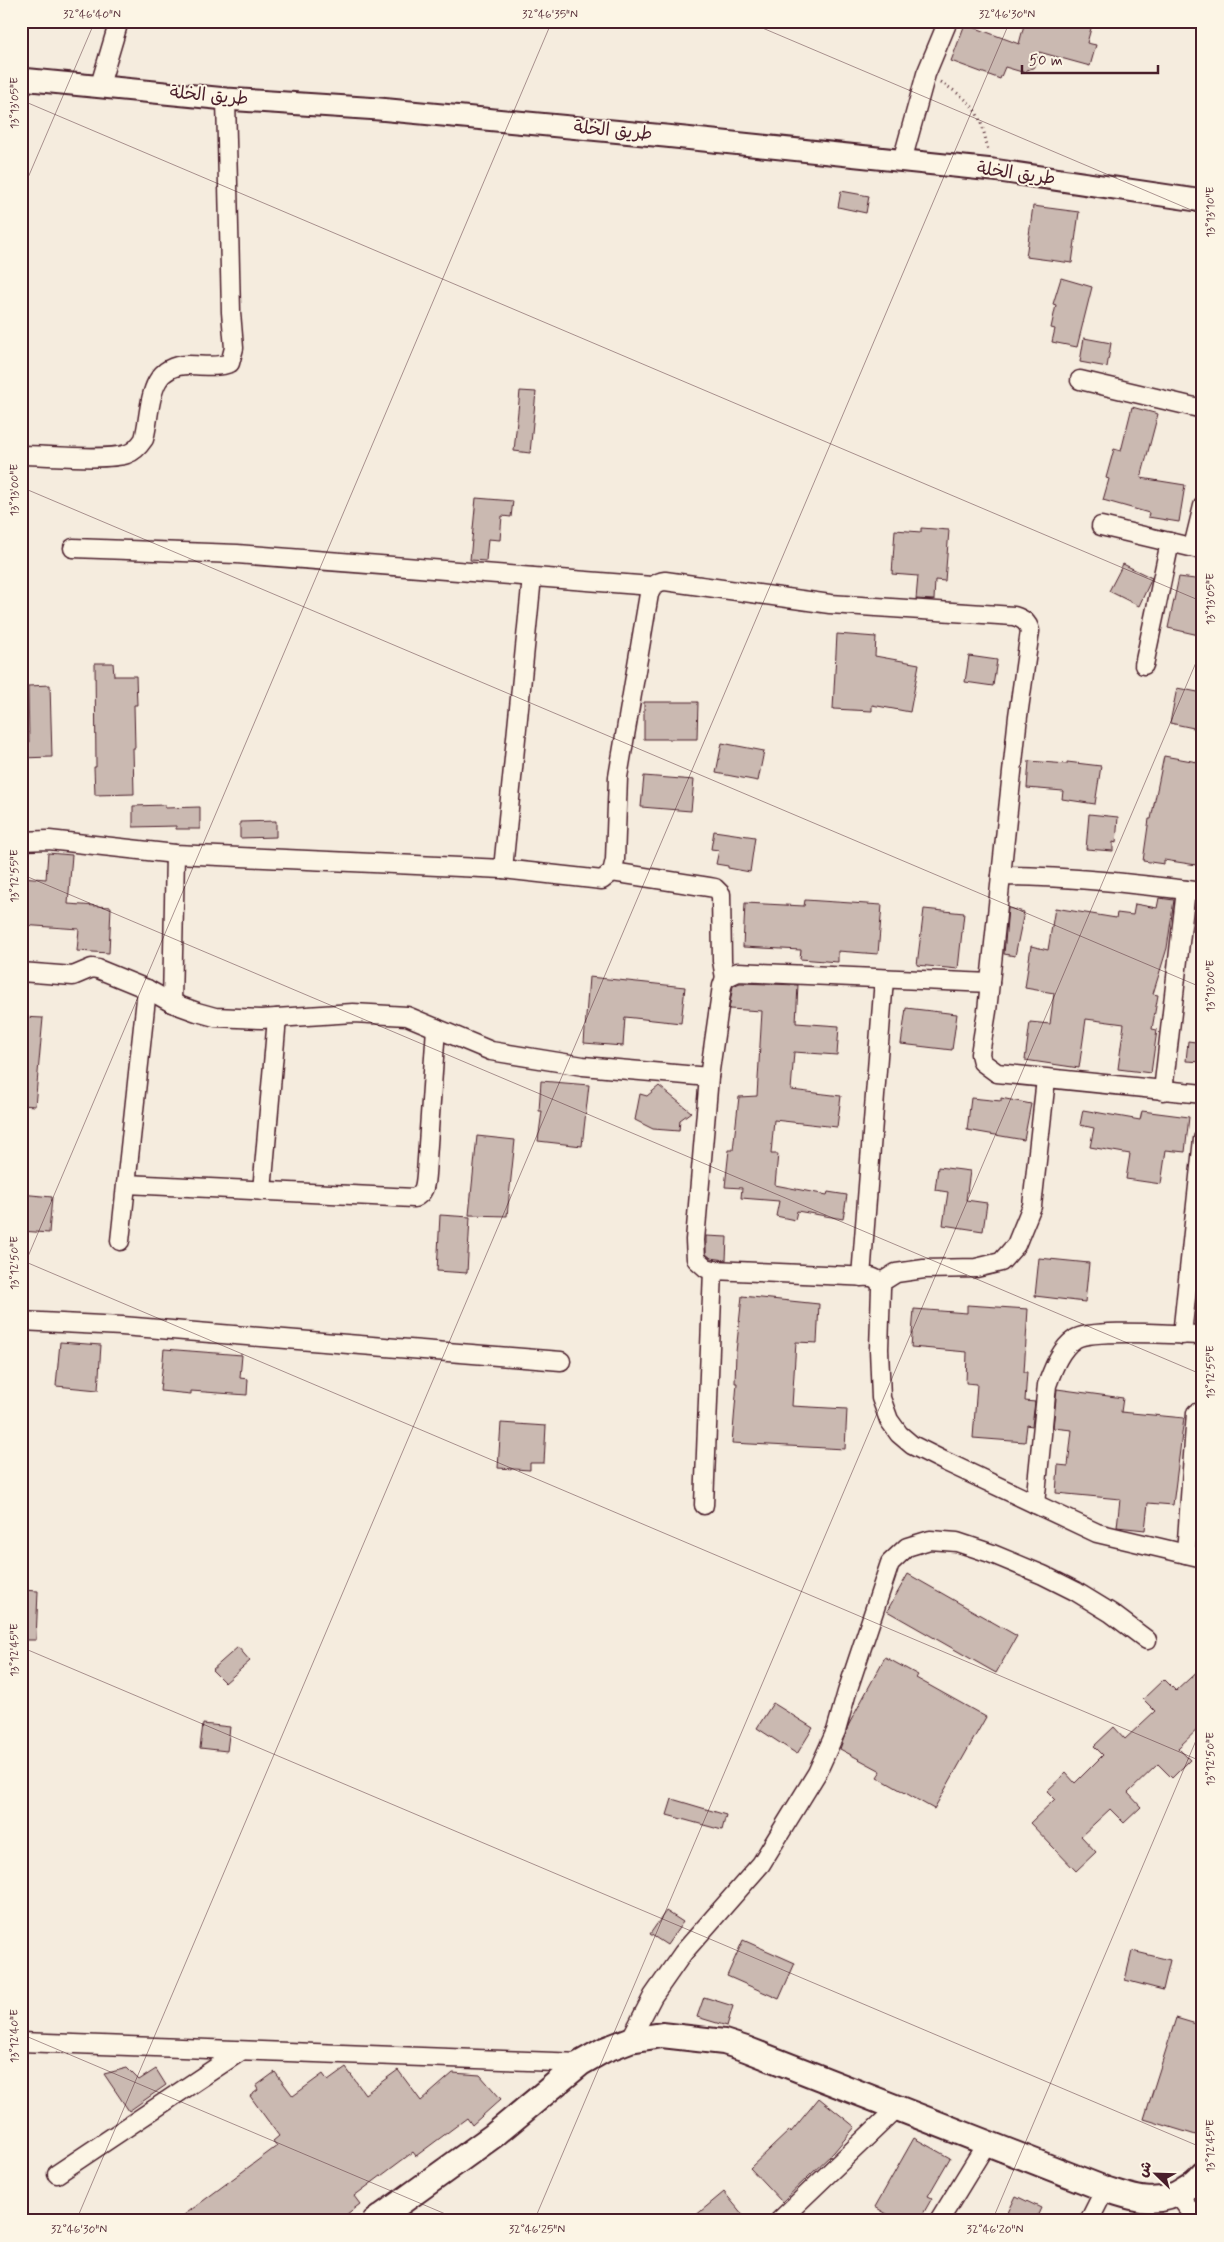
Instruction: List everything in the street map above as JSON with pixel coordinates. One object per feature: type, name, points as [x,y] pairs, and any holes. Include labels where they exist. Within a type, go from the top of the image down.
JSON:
[{"type":"main road","points":[[375,2221],[493,2136],[581,2063],[604,2050],[630,2040],[662,2035],[724,2042],[898,2107],[1105,2189],[1144,2200],[1160,2201],[1178,2194],[1198,2180],[1203,2174]]},
{"type":"street","points":[[100,86],[119,21]]},
{"type":"street","points":[[902,161],[926,74],[948,21]]},
{"type":"street","name":"طريق الخلة","points":[[21,79],[226,99],[418,113],[665,136],[993,170],[1203,201]]},
{"type":"street","points":[[21,455],[105,456],[128,454],[139,446],[144,439],[154,388],[164,373],[176,366],[217,366],[230,363],[234,348],[231,312],[226,99]]},
{"type":"street","points":[[1080,380],[1203,409]]},
{"type":"street","points":[[1101,526],[1198,548],[1203,506]]},
{"type":"street","points":[[1144,664],[1170,542]]},
{"type":"street","points":[[73,548],[238,554],[652,586],[659,581],[665,581],[830,604],[1014,616],[1022,619],[1028,624],[1030,631],[1018,716],[990,983],[980,1054],[982,1062],[997,1073],[1203,1094]]},
{"type":"street","points":[[503,869],[532,577]]},
{"type":"street","points":[[21,841],[49,840],[176,854],[503,869],[602,880],[612,872],[615,860],[618,777],[630,699],[652,586]]},
{"type":"street","points":[[172,1002],[176,854]]},
{"type":"street","points":[[612,872],[715,888],[721,894],[722,961],[726,978]]},
{"type":"street","points":[[1001,876],[1029,875],[1194,891],[1162,1091]]},
{"type":"street","points":[[21,972],[73,976],[92,968],[98,968],[172,1002],[216,1017],[277,1018],[352,1013],[407,1016],[491,1051],[583,1066],[710,1077]]},
{"type":"street","points":[[880,1283],[871,1277],[712,1270],[706,1268],[696,1259],[695,1240],[710,1077],[722,986],[726,978],[738,972],[990,983]]},
{"type":"street","points":[[862,1277],[884,979]]},
{"type":"street","points":[[120,1240],[147,989]]},
{"type":"street","points":[[262,1191],[277,1018]]},
{"type":"street","points":[[126,1184],[414,1198],[419,1196],[424,1187],[426,1174],[436,1028]]},
{"type":"street","points":[[880,1283],[896,1273],[924,1269],[976,1268],[1001,1262],[1016,1245],[1032,1206],[1046,1079]]},
{"type":"street","points":[[1182,1335],[1203,1140]]},
{"type":"street","points":[[704,1505],[712,1270]]},
{"type":"street","points":[[880,1283],[879,1349],[882,1398],[889,1420],[899,1434],[912,1445],[1097,1533],[1203,1558]]},
{"type":"street","points":[[21,1322],[122,1326],[561,1361]]},
{"type":"street","points":[[1035,1504],[1047,1385],[1052,1370],[1065,1349],[1076,1338],[1100,1333],[1203,1335]]},
{"type":"street","points":[[1186,1554],[1196,1413]]},
{"type":"street","points":[[630,2040],[653,1996],[683,1952],[762,1864],[817,1773],[836,1731],[890,1563],[907,1547],[930,1540],[957,1542],[990,1553],[1044,1575],[1075,1591],[1111,1613],[1147,1640]]},
{"type":"street","points":[[21,2042],[581,2063]]},
{"type":"street","points":[[57,2174],[242,2051]]},
{"type":"street","points":[[779,2221],[898,2107]]},
{"type":"street","points":[[939,2221],[988,2142]]},
{"type":"street","points":[[1089,2221],[1105,2189]]},
{"type":"street","points":[[1178,2194],[1188,2208],[1203,2219]]},
{"type":"path","points":[[926,74],[960,94],[975,108],[984,130],[993,170]]},
{"type":"building","points":[[1025,21],[1093,21],[1087,43],[1096,45],[1090,66],[1039,52],[1035,67],[1022,72],[1005,67],[1000,79],[951,61],[965,24],[1019,44]]},
{"type":"building","points":[[841,191],[869,196],[866,213],[838,207]]},
{"type":"building","points":[[1033,206],[1079,212],[1072,263],[1026,257]]},
{"type":"building","points":[[1061,278],[1092,287],[1077,347],[1052,342],[1055,329],[1051,328],[1056,305],[1053,304]]},
{"type":"building","points":[[1084,338],[1111,343],[1107,367],[1080,362]]},
{"type":"building","points":[[520,391],[536,392],[530,453],[514,451]]},
{"type":"building","points":[[1132,407],[1158,414],[1141,478],[1185,485],[1179,522],[1148,517],[1149,513],[1103,500],[1109,479],[1106,478],[1114,449],[1121,451]]},
{"type":"building","points":[[476,498],[513,501],[511,517],[502,516],[500,540],[488,539],[486,561],[470,560]]},
{"type":"building","points":[[921,528],[949,530],[945,581],[935,580],[934,600],[916,599],[918,576],[892,574],[895,530],[921,532]]},
{"type":"building","points":[[1123,564],[1152,578],[1139,606],[1109,591]]},
{"type":"building","points":[[1179,577],[1203,580],[1203,636],[1168,628]]},
{"type":"building","points":[[837,634],[876,637],[875,656],[919,664],[910,712],[872,705],[872,711],[833,709]]},
{"type":"building","points":[[969,656],[997,660],[993,686],[965,682]]},
{"type":"building","points":[[95,663],[113,663],[114,676],[136,676],[137,705],[134,705],[135,748],[133,748],[134,794],[95,795]]},
{"type":"building","points":[[50,685],[52,757],[21,758],[21,743],[29,743],[28,686]]},
{"type":"building","points":[[1177,688],[1203,693],[1203,730],[1170,723]]},
{"type":"building","points":[[644,702],[698,702],[697,739],[644,739]]},
{"type":"building","points":[[722,743],[764,751],[758,781],[716,773]]},
{"type":"building","points":[[1164,756],[1203,763],[1203,866],[1164,860],[1164,864],[1143,861],[1149,819],[1151,819]]},
{"type":"building","points":[[1029,761],[1067,764],[1067,762],[1101,766],[1095,804],[1062,799],[1063,791],[1027,788]]},
{"type":"building","points":[[644,776],[694,780],[691,811],[641,807]]},
{"type":"building","points":[[165,805],[165,808],[200,807],[200,829],[176,829],[176,826],[133,827],[133,806]]},
{"type":"building","points":[[1089,814],[1118,817],[1116,843],[1113,842],[1113,851],[1086,849]]},
{"type":"building","points":[[276,821],[276,837],[240,838],[240,822]]},
{"type":"building","points":[[714,831],[755,837],[750,872],[716,864],[719,850],[711,849]]},
{"type":"building","points":[[48,853],[72,855],[68,904],[111,907],[109,953],[77,951],[79,929],[21,925],[21,877],[46,879]]},
{"type":"building","points":[[1159,898],[1174,900],[1167,948],[1153,994],[1158,995],[1152,1029],[1157,1030],[1151,1073],[1118,1069],[1124,1024],[1086,1019],[1079,1068],[1025,1060],[1030,1022],[1050,1024],[1054,993],[1025,988],[1031,946],[1048,950],[1055,908],[1116,918],[1117,913],[1133,915],[1135,904],[1157,908]]},
{"type":"building","points":[[805,900],[882,905],[878,954],[838,951],[838,962],[800,959],[801,950],[743,947],[745,903],[804,906]]},
{"type":"building","points":[[1008,908],[1024,912],[1015,956],[1004,954]]},
{"type":"building","points":[[924,909],[964,913],[958,969],[917,965]]},
{"type":"building","points":[[589,977],[685,987],[681,1023],[625,1017],[623,1046],[584,1043]]},
{"type":"building","points":[[740,983],[798,985],[796,1023],[839,1026],[837,1055],[794,1052],[791,1090],[841,1096],[837,1127],[774,1120],[771,1154],[778,1154],[775,1185],[827,1195],[828,1192],[847,1195],[843,1219],[797,1211],[795,1220],[776,1216],[779,1201],[741,1198],[742,1188],[725,1187],[729,1150],[733,1150],[739,1097],[757,1096],[762,1011],[729,1009],[733,986]]},
{"type":"building","points":[[906,1008],[957,1014],[952,1050],[901,1044]]},
{"type":"building","points":[[21,1017],[43,1018],[35,1106],[21,1105]]},
{"type":"building","points":[[1188,1041],[1203,1043],[1203,1062],[1186,1061]]},
{"type":"building","points":[[541,1081],[589,1085],[582,1146],[538,1141],[542,1111],[539,1111]]},
{"type":"building","points":[[659,1086],[691,1112],[680,1120],[679,1131],[653,1129],[635,1120],[640,1094],[647,1096]]},
{"type":"building","points":[[971,1098],[1001,1101],[1001,1098],[1031,1104],[1024,1140],[967,1130]]},
{"type":"building","points":[[1083,1110],[1140,1120],[1142,1111],[1189,1117],[1185,1152],[1166,1150],[1161,1184],[1126,1179],[1130,1154],[1090,1147],[1094,1128],[1080,1125]]},
{"type":"building","points":[[477,1136],[515,1140],[507,1216],[469,1215]]},
{"type":"building","points":[[938,1167],[970,1171],[966,1200],[987,1203],[983,1231],[943,1225],[948,1192],[935,1190]]},
{"type":"building","points":[[21,1194],[52,1197],[49,1233],[21,1231]]},
{"type":"building","points":[[440,1215],[470,1217],[467,1273],[437,1271]]},
{"type":"building","points":[[706,1236],[727,1237],[726,1260],[711,1258],[706,1254]]},
{"type":"building","points":[[1039,1258],[1089,1263],[1085,1302],[1035,1296]]},
{"type":"building","points":[[742,1296],[819,1304],[817,1343],[796,1342],[792,1406],[847,1409],[845,1449],[732,1443],[737,1383],[735,1383],[736,1352]]},
{"type":"building","points":[[967,1305],[1028,1309],[1024,1372],[1027,1372],[1025,1401],[1035,1402],[1032,1426],[1027,1425],[1025,1442],[973,1438],[977,1384],[966,1383],[967,1352],[911,1347],[914,1309],[967,1313]]},
{"type":"building","points":[[60,1342],[101,1345],[98,1390],[56,1386]]},
{"type":"building","points":[[164,1349],[242,1355],[240,1378],[248,1379],[247,1395],[191,1391],[191,1394],[160,1391]]},
{"type":"building","points":[[1057,1389],[1123,1398],[1121,1412],[1184,1418],[1173,1505],[1148,1503],[1145,1530],[1117,1527],[1120,1499],[1056,1493],[1058,1465],[1068,1466],[1072,1430],[1053,1428]]},
{"type":"building","points":[[501,1423],[546,1426],[544,1463],[530,1463],[530,1470],[498,1468]]},
{"type":"building","points":[[908,1574],[1017,1636],[996,1673],[887,1611]]},
{"type":"building","points":[[21,1590],[38,1591],[36,1640],[21,1640]]},
{"type":"building","points":[[238,1647],[250,1661],[225,1683],[212,1670]]},
{"type":"building","points":[[885,1657],[918,1675],[916,1678],[986,1717],[934,1809],[877,1777],[881,1771],[840,1749],[848,1726]]},
{"type":"building","points":[[1203,1666],[1203,1724],[1178,1748],[1190,1760],[1172,1778],[1158,1764],[1128,1793],[1141,1807],[1124,1823],[1110,1809],[1081,1836],[1096,1852],[1076,1871],[1030,1823],[1055,1799],[1047,1791],[1066,1773],[1075,1783],[1103,1755],[1094,1746],[1114,1727],[1125,1739],[1155,1711],[1143,1699],[1164,1679],[1176,1691]]},
{"type":"building","points":[[773,1703],[813,1728],[797,1754],[757,1728]]},
{"type":"building","points":[[203,1724],[230,1727],[227,1751],[200,1748]]},
{"type":"building","points":[[672,1799],[726,1815],[722,1830],[667,1815]]},
{"type":"building","points":[[666,1911],[683,1922],[667,1945],[650,1934]]},
{"type":"building","points":[[743,1940],[795,1963],[779,1999],[727,1976]]},
{"type":"building","points":[[1132,1951],[1170,1960],[1163,1990],[1125,1980]]},
{"type":"building","points":[[704,1997],[733,2006],[727,2026],[697,2017]]},
{"type":"building","points":[[1176,2018],[1203,2026],[1203,2124],[1199,2136],[1144,2119]]},
{"type":"building","points":[[127,2068],[139,2080],[156,2069],[166,2085],[129,2111],[104,2074]]},
{"type":"building","points":[[346,2068],[365,2094],[398,2070],[421,2101],[453,2073],[480,2075],[501,2099],[472,2125],[467,2118],[416,2156],[413,2152],[354,2196],[360,2204],[338,2221],[176,2221],[277,2146],[273,2141],[279,2136],[250,2096],[258,2090],[256,2086],[275,2072],[293,2096],[323,2074],[328,2081]]},
{"type":"building","points":[[819,2098],[855,2127],[834,2152],[782,2202],[750,2168],[790,2130],[791,2132]]},
{"type":"building","points":[[914,2138],[950,2158],[928,2196],[932,2198],[919,2221],[899,2221],[875,2207]]},
{"type":"building","points":[[724,2192],[748,2221],[689,2221]]},
{"type":"building","points":[[1016,2196],[1041,2208],[1035,2221],[1004,2221]]}]
